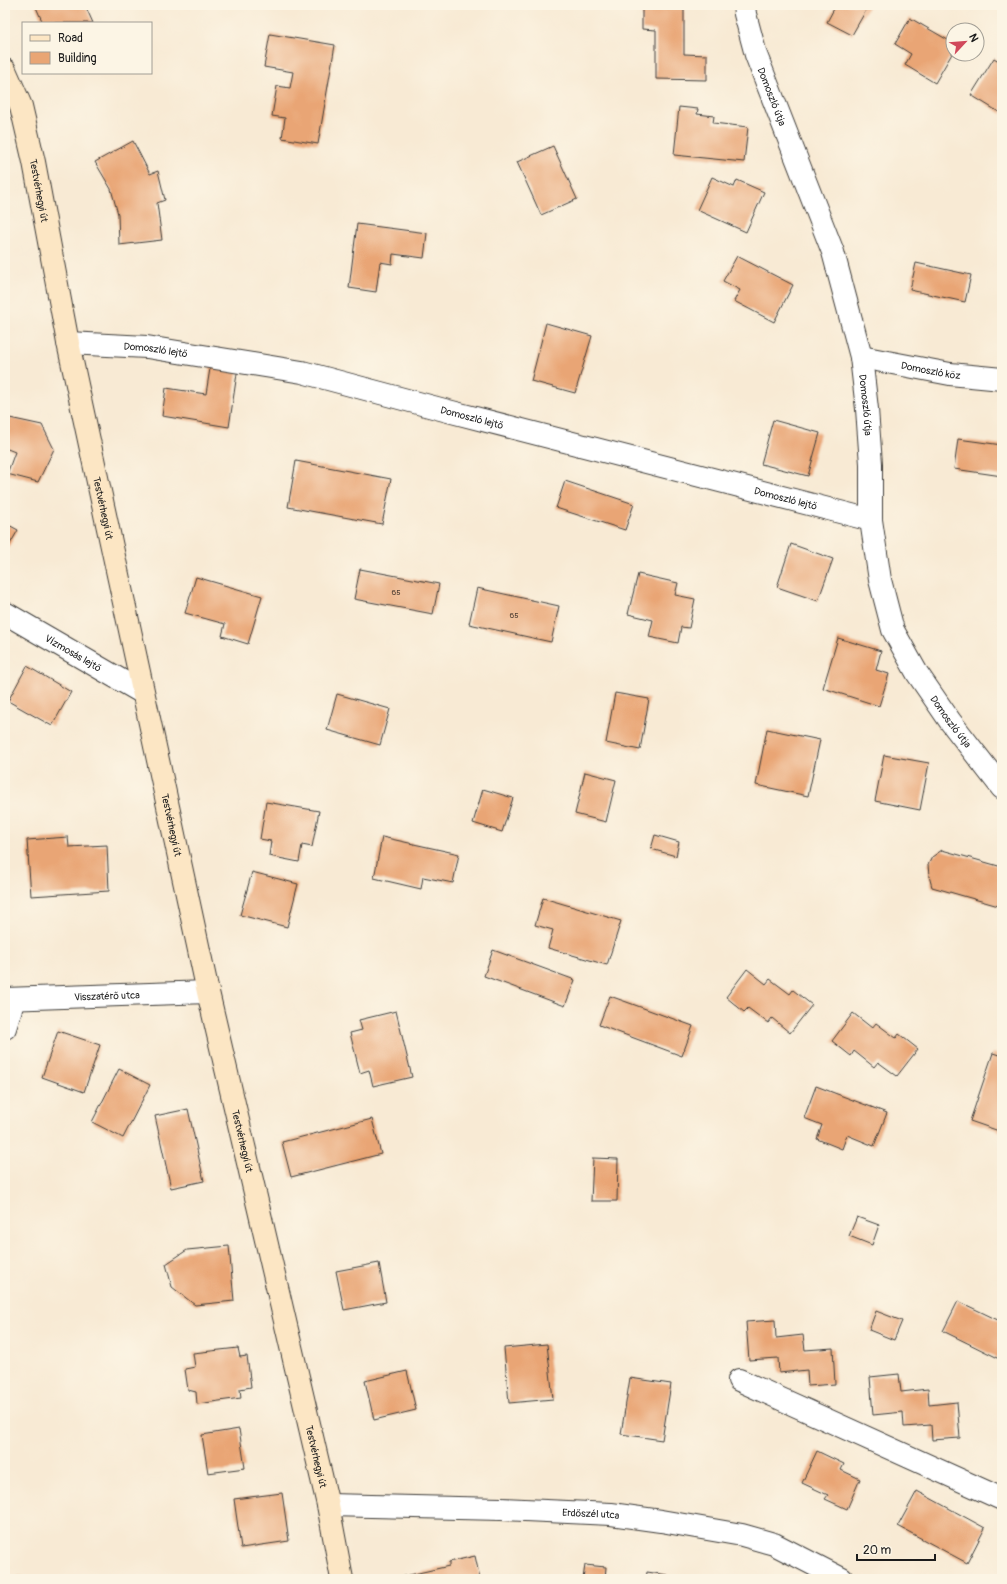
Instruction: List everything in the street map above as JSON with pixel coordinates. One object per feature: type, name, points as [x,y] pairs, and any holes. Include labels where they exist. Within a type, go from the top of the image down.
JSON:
[{"type":"street","name":"Domoszló útja","points":[[744,5],[756,55],[833,252],[861,357],[871,464],[871,520],[880,580],[893,630],[921,679],[950,721],[1002,788]]},
{"type":"street","name":"Testvérhegyi út","points":[[5,70],[21,106],[32,155],[68,343],[208,992],[328,1505],[342,1579]]},
{"type":"street","name":"Domoszló lejtő","points":[[68,343],[148,347],[302,372],[871,520]]},
{"type":"street","name":"Domoszló köz","points":[[861,357],[950,374],[1002,379]]},
{"type":"street","name":"Vízmosás lejtő","points":[[5,612],[143,693]]},
{"type":"street","name":"Visszatérő utca","points":[[10,999],[208,992]]},
{"type":"street","points":[[5,1028],[10,999]]},
{"type":"street","points":[[739,1380],[1002,1499]]},
{"type":"street","name":"Erdőszél utca","points":[[328,1505],[501,1509],[611,1514],[742,1535],[774,1544],[833,1577]]},
{"type":"building","points":[[35,5],[85,5],[93,22],[43,22]]},
{"type":"building","points":[[642,5],[684,5],[684,54],[707,55],[707,80],[656,79],[656,30],[642,29]]},
{"type":"building","points":[[836,5],[869,5],[852,35],[827,22]]},
{"type":"building","points":[[910,18],[945,38],[945,62],[947,62],[935,83],[905,65],[911,54],[895,44]]},
{"type":"building","points":[[270,34],[335,45],[318,144],[282,138],[285,118],[272,116],[277,86],[290,88],[293,72],[264,67]]},
{"type":"building","points":[[994,58],[1002,63],[1002,114],[971,95]]},
{"type":"building","points":[[679,107],[698,109],[697,114],[714,116],[713,123],[748,127],[744,162],[674,155]]},
{"type":"building","points":[[133,141],[150,174],[158,171],[165,200],[157,203],[162,240],[119,245],[118,214],[111,189],[95,162]]},
{"type":"building","points":[[553,146],[577,199],[541,215],[517,162]]},
{"type":"building","points":[[712,177],[734,187],[737,180],[764,192],[746,232],[697,210]]},
{"type":"building","points":[[357,224],[427,233],[424,258],[393,254],[392,264],[380,262],[376,292],[349,288]]},
{"type":"building","points":[[737,256],[793,285],[774,322],[734,301],[740,290],[723,281]]},
{"type":"building","points":[[916,263],[971,275],[965,302],[910,290]]},
{"type":"building","points":[[546,323],[592,336],[575,393],[531,381]]},
{"type":"building","points":[[211,362],[238,367],[229,427],[162,416],[166,388],[206,394]]},
{"type":"building","points":[[5,417],[42,425],[54,449],[38,482],[7,474],[15,452],[5,448]]},
{"type":"building","points":[[773,420],[820,433],[808,476],[761,464]]},
{"type":"building","points":[[958,439],[1002,445],[1002,476],[954,469]]},
{"type":"building","points":[[296,461],[391,479],[382,524],[288,507]]},
{"type":"building","points":[[565,481],[634,504],[625,530],[556,508]]},
{"type":"building","points":[[5,523],[18,530],[5,553]]},
{"type":"building","points":[[791,544],[833,559],[818,601],[777,587]]},
{"type":"building","points":[[360,569],[439,584],[433,614],[354,599]]},
{"type":"building","points":[[638,574],[678,583],[675,595],[695,599],[689,628],[681,627],[678,643],[649,637],[653,620],[628,614]]},
{"type":"building","points":[[196,577],[262,596],[248,644],[222,636],[225,624],[185,613]]},
{"type":"building","points":[[477,588],[559,606],[551,642],[469,624]]},
{"type":"building","points":[[838,638],[881,651],[876,670],[889,674],[879,706],[823,688]]},
{"type":"building","points":[[27,666],[71,692],[52,726],[8,701]]},
{"type":"building","points":[[615,693],[649,699],[640,750],[606,743]]},
{"type":"building","points":[[337,694],[390,709],[380,745],[327,730]]},
{"type":"building","points":[[767,729],[820,740],[808,796],[756,785]]},
{"type":"building","points":[[884,755],[929,763],[920,810],[875,801]]},
{"type":"building","points":[[585,772],[616,780],[606,822],[575,814]]},
{"type":"building","points":[[483,789],[513,798],[502,832],[473,823]]},
{"type":"building","points":[[266,802],[319,811],[312,847],[302,845],[299,862],[269,856],[271,841],[260,839]]},
{"type":"building","points":[[655,835],[679,842],[676,856],[651,849]]},
{"type":"building","points":[[68,837],[69,847],[107,845],[109,891],[31,896],[27,840]]},
{"type":"building","points":[[382,837],[459,854],[453,883],[423,877],[421,889],[374,878]]},
{"type":"building","points":[[942,850],[1002,867],[1002,907],[932,887],[928,865],[932,857]]},
{"type":"building","points":[[252,872],[298,884],[287,927],[240,915]]},
{"type":"building","points":[[543,898],[621,921],[607,965],[548,948],[553,930],[535,925]]},
{"type":"building","points":[[493,950],[575,980],[565,1006],[484,976]]},
{"type":"building","points":[[747,969],[766,984],[770,979],[790,994],[793,990],[812,1005],[790,1033],[772,1018],[768,1023],[748,1008],[744,1012],[726,997]]},
{"type":"building","points":[[610,996],[693,1026],[682,1056],[599,1025]]},
{"type":"building","points":[[396,1011],[412,1077],[373,1086],[369,1070],[360,1073],[350,1033],[362,1030],[359,1020]]},
{"type":"building","points":[[853,1013],[872,1028],[876,1023],[896,1038],[899,1034],[918,1049],[897,1076],[878,1062],[874,1067],[854,1051],[851,1056],[832,1041]]},
{"type":"building","points":[[58,1031],[100,1045],[84,1092],[42,1077]]},
{"type":"building","points":[[993,1053],[1002,1056],[1002,1132],[970,1121]]},
{"type":"building","points":[[119,1069],[150,1085],[123,1138],[92,1122]]},
{"type":"building","points":[[816,1086],[887,1113],[874,1146],[847,1135],[842,1149],[817,1139],[822,1125],[804,1118]]},
{"type":"building","points":[[188,1109],[204,1181],[171,1188],[155,1116]]},
{"type":"building","points":[[372,1119],[381,1154],[291,1177],[282,1142]]},
{"type":"building","points":[[593,1158],[618,1159],[617,1201],[591,1201]]},
{"type":"building","points":[[857,1217],[879,1225],[872,1245],[849,1236]]},
{"type":"building","points":[[229,1246],[234,1301],[195,1305],[172,1287],[166,1264],[187,1250]]},
{"type":"building","points":[[379,1263],[386,1302],[344,1310],[336,1271]]},
{"type":"building","points":[[958,1301],[1002,1322],[1002,1355],[1000,1359],[943,1331]]},
{"type":"building","points":[[876,1311],[902,1321],[894,1340],[869,1330]]},
{"type":"building","points":[[775,1320],[776,1338],[803,1335],[805,1350],[833,1348],[835,1384],[808,1386],[807,1370],[779,1373],[778,1358],[749,1360],[746,1322]]},
{"type":"building","points":[[547,1344],[553,1399],[509,1403],[504,1348]]},
{"type":"building","points":[[238,1348],[240,1357],[247,1356],[251,1387],[240,1389],[241,1398],[197,1404],[196,1392],[188,1390],[185,1369],[195,1367],[193,1353]]},
{"type":"building","points":[[407,1371],[416,1410],[374,1420],[365,1381]]},
{"type":"building","points":[[899,1374],[901,1392],[928,1389],[929,1405],[957,1402],[960,1438],[932,1440],[931,1425],[904,1427],[903,1412],[873,1415],[870,1377]]},
{"type":"building","points":[[630,1378],[671,1384],[662,1440],[621,1434]]},
{"type":"building","points":[[239,1429],[245,1468],[208,1473],[202,1435]]},
{"type":"building","points":[[817,1451],[844,1464],[841,1470],[860,1479],[847,1509],[825,1499],[828,1495],[802,1483]]},
{"type":"building","points":[[917,1491],[985,1528],[967,1563],[898,1526]]},
{"type":"building","points":[[282,1493],[289,1541],[241,1548],[234,1499]]},
{"type":"building","points":[[475,1556],[480,1579],[402,1579],[401,1577],[449,1566],[449,1562]]},
{"type":"building","points":[[585,1565],[606,1567],[605,1579],[583,1579]]},
{"type":"building","points":[[647,1572],[668,1575],[668,1579],[646,1579]]},
{"type":"building","points":[[18,1576],[29,1578],[29,1579],[18,1579]]}]
